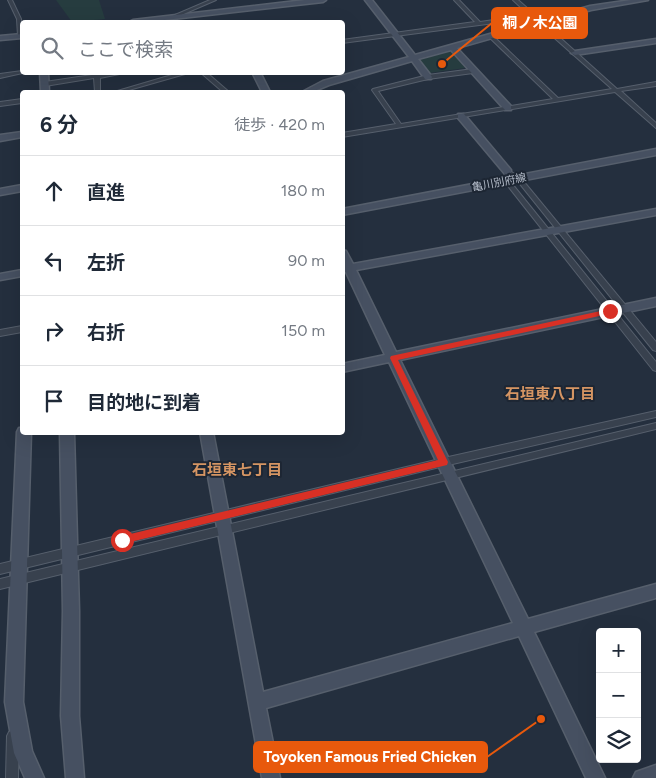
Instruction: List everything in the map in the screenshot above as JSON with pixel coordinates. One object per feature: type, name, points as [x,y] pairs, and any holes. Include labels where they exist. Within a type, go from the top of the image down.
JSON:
[{"type":"street","points":[[10,0],[20,28]]},
{"type":"street","points":[[170,18],[214,0]]},
{"type":"street","points":[[152,20],[228,14],[323,0]]},
{"type":"street","points":[[368,0],[428,77]]},
{"type":"street","points":[[456,0],[478,23]]},
{"type":"street","points":[[515,0],[656,126]]},
{"type":"street","points":[[345,42],[644,0]]},
{"type":"street","points":[[311,90],[326,84],[590,8]]},
{"type":"street","points":[[0,38],[20,36]]},
{"type":"street","points":[[492,37],[557,100]]},
{"type":"street","points":[[574,53],[656,41]]},
{"type":"street","points":[[454,48],[508,108]]},
{"type":"street","points":[[400,126],[375,90],[428,77],[473,71]]},
{"type":"street","points":[[0,76],[20,73]]},
{"type":"street","points":[[44,75],[45,88],[104,75]]},
{"type":"street","points":[[124,90],[179,75]]},
{"type":"street","points":[[206,75],[224,90]]},
{"type":"street","points":[[258,75],[265,90]]},
{"type":"street","points":[[97,76],[98,90]]},
{"type":"street","points":[[345,135],[656,84]]},
{"type":"street","points":[[0,104],[20,101]]},
{"type":"street","points":[[461,116],[547,232],[656,368]]},
{"type":"street","points":[[0,138],[20,135]]},
{"type":"street","name":"亀川別府線","points":[[345,211],[656,144]]},
{"type":"street","name":"亀川別府線","points":[[345,203],[507,176],[518,178],[656,152]]},
{"type":"street","points":[[518,178],[656,348]]},
{"type":"street","points":[[0,192],[20,188]]},
{"type":"street","points":[[596,778],[394,358],[346,269],[656,212]]},
{"type":"street","points":[[0,268],[20,264]]},
{"type":"street","points":[[0,277],[20,273]]},
{"type":"street","points":[[345,367],[656,302]]},
{"type":"street","points":[[0,333],[20,329]]},
{"type":"street","points":[[0,584],[20,580],[70,560],[447,469],[656,414]]},
{"type":"street","points":[[0,568],[20,564],[70,560],[447,469],[656,426]]},
{"type":"street","points":[[12,778],[24,435]]},
{"type":"street","points":[[67,435],[70,560],[70,716],[75,778]]},
{"type":"street","points":[[207,435],[272,778]]},
{"type":"street","points":[[257,702],[656,591]]},
{"type":"street","points":[[14,702],[23,753],[36,778]]},
{"type":"street","points":[[642,778],[656,774]]},
{"type":"green space","points":[[56,0],[99,0],[105,19],[71,20]]},
{"type":"green space","points":[[452,51],[465,68],[429,73],[420,60]]},
{"type":"place","name":"桐ノ木公園","points":[[442,64]]},
{"type":"place","name":"Toyoken Famous Fried Chicken","points":[[541,719]]},
{"type":"district","name":"石垣東八丁目","points":[[550,394]]},
{"type":"district","name":"石垣東七丁目","points":[[237,470]]},
{"type":"route","points":[[122,540],[444,462],[394,358],[610,311]]}]
